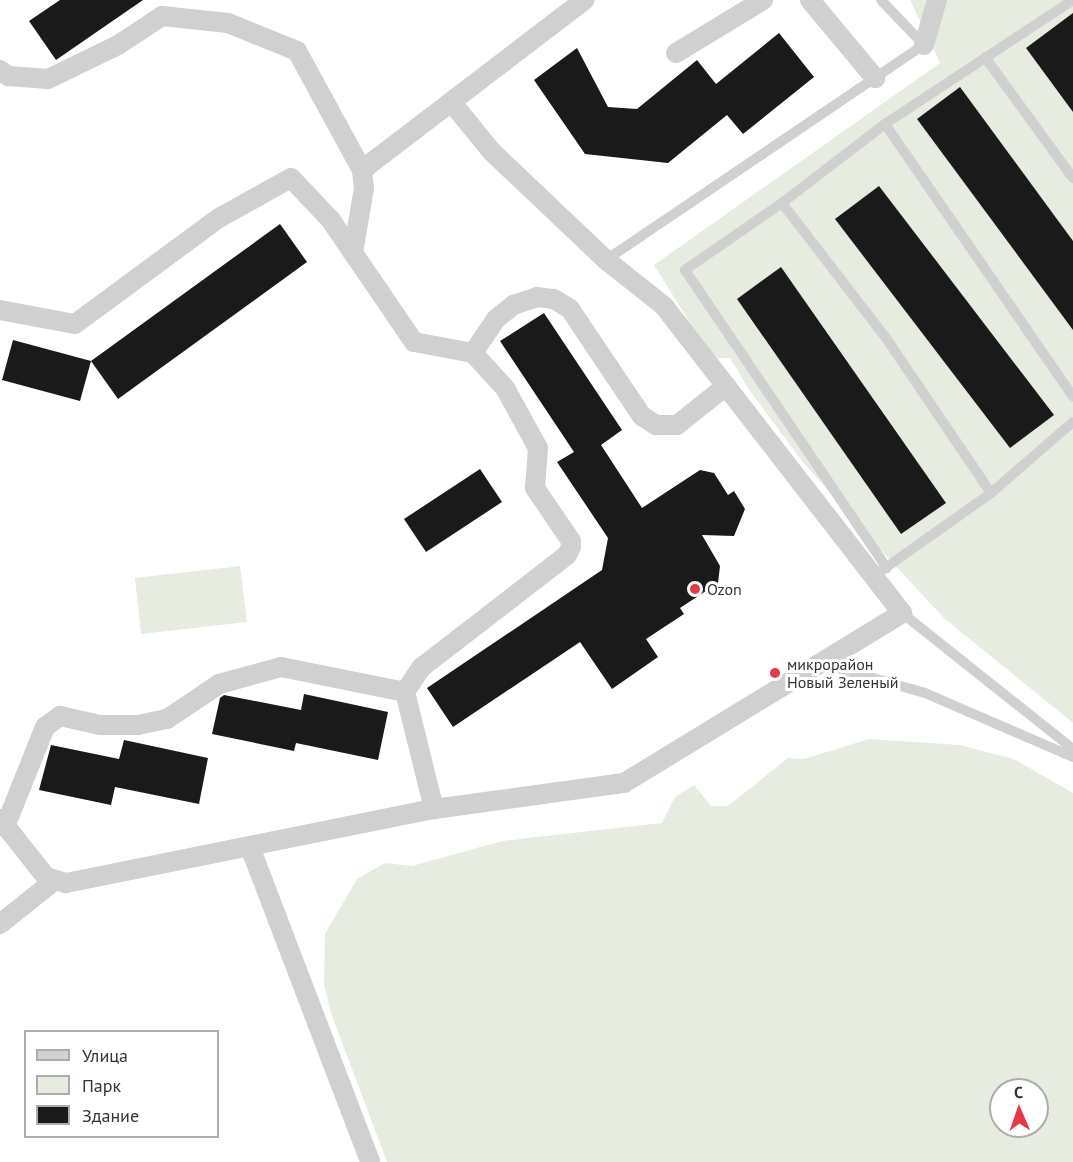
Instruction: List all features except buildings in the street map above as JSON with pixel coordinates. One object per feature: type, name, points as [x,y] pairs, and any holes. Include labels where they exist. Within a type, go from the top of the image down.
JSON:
[{"type":"street","points":[[362,170],[453,104],[584,0]]},
{"type":"street","points":[[676,53],[763,0]]},
{"type":"street","points":[[810,0],[875,78]]},
{"type":"street","points":[[924,45],[937,0]]},
{"type":"street","points":[[0,70],[8,76],[48,79],[118,45],[162,16],[228,23],[297,51],[362,170],[364,188],[353,253]]},
{"type":"street","points":[[405,692],[281,667],[219,684],[167,719],[138,725],[100,725],[60,716],[45,727],[3,823],[46,878],[66,883],[434,809],[624,783],[902,613],[880,572],[726,386],[664,306],[606,260],[492,152],[453,104]]},
{"type":"street","points":[[0,310],[75,324],[219,218],[291,178],[330,219],[414,342],[472,354],[506,388],[538,448],[535,488],[572,541],[571,547],[567,555],[421,668],[405,692],[434,809]]},
{"type":"street","points":[[472,354],[496,319],[513,305],[537,297],[554,300],[570,309],[642,416],[656,425],[678,424],[726,386]]},
{"type":"street","points":[[250,847],[370,1162]]},
{"type":"street","points":[[0,924],[54,881]]},
{"type":"lane","points":[[606,260],[924,45],[881,0]]},
{"type":"lane","points":[[1072,0],[885,124],[782,203],[685,270],[880,572],[991,493],[1073,422]]},
{"type":"lane","points":[[985,57],[1073,178]]},
{"type":"lane","points":[[885,124],[1073,397]]},
{"type":"lane","points":[[782,203],[886,338],[991,493]]},
{"type":"lane","points":[[902,613],[1073,749]]},
{"type":"lane","points":[[820,663],[925,693],[1073,757]]},
{"type":"green space","points":[[910,0],[1073,0],[1073,723],[944,618],[876,545],[802,461],[750,391],[730,358],[718,358],[707,350],[654,265],[940,63]]},
{"type":"green space","points":[[240,566],[247,622],[141,634],[135,578]]},
{"type":"green space","points":[[869,739],[959,745],[1014,759],[1073,793],[1073,1162],[387,1162],[331,1013],[324,984],[325,934],[357,879],[385,863],[412,866],[502,841],[662,823],[675,797],[694,785],[711,806],[728,806],[788,758],[804,759]]},
{"type":"place","name":"Ozon","points":[[695,589]]},
{"type":"place","name":"микрорайон Новый Зеленый","points":[[775,673]]}]
